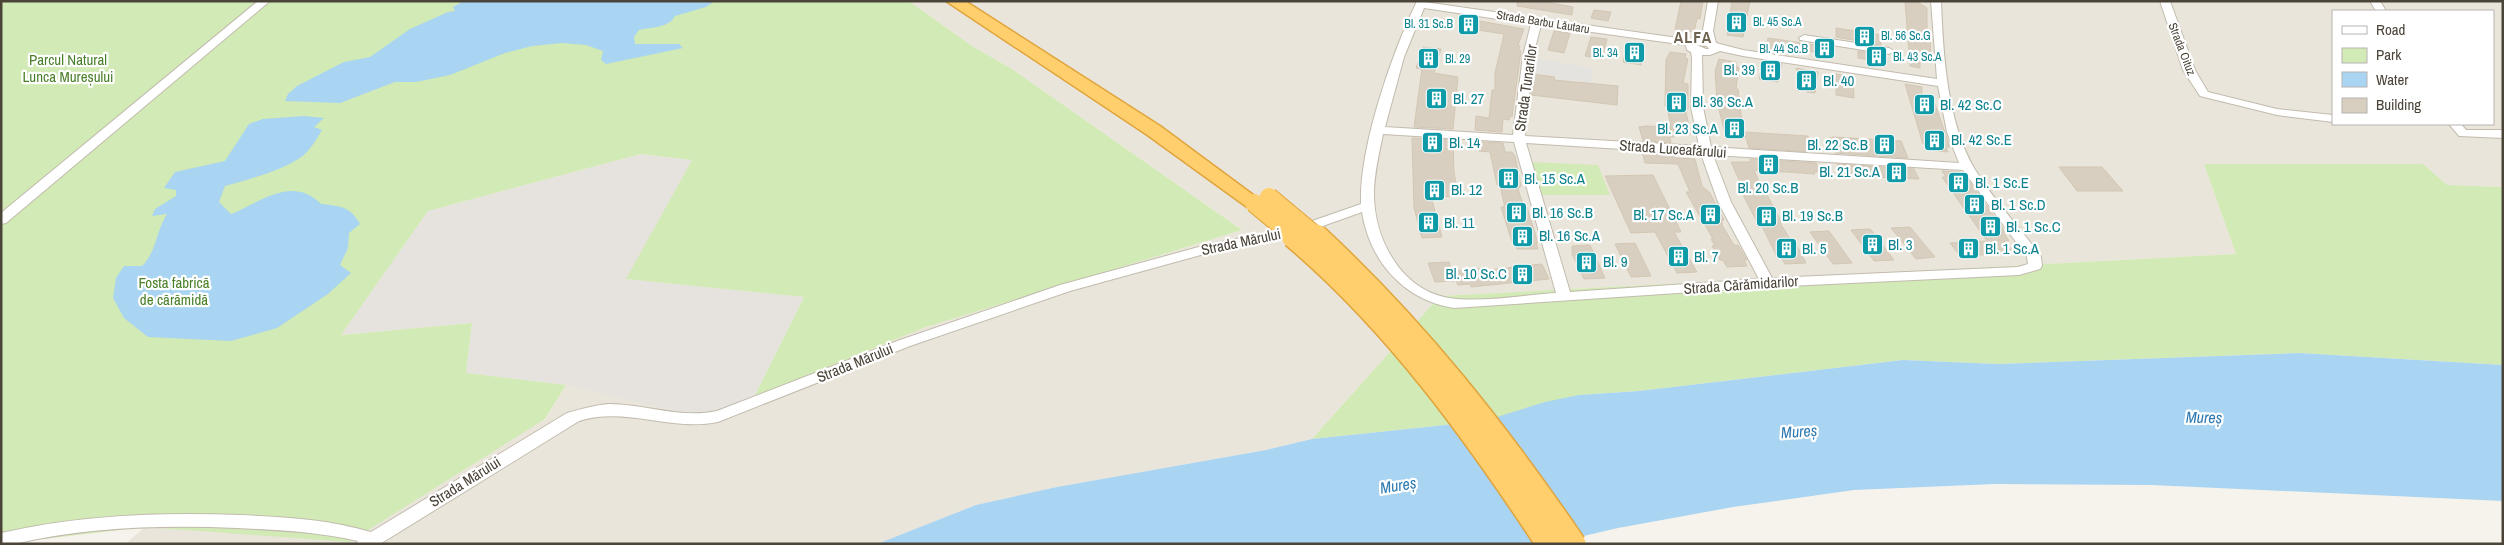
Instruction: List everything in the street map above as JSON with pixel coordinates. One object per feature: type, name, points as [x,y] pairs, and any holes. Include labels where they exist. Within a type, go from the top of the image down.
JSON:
[{"type":"highway","points":[[954,1],[977,8],[1153,130],[1262,200],[1354,270],[1429,348],[1490,424],[1574,544]]},
{"type":"highway","points":[[1262,200],[1396,338],[1465,423],[1548,544]]},
{"type":"street","points":[[1,220],[265,1]]},
{"type":"street","points":[[1712,48],[1708,31],[1713,1]]},
{"type":"street","points":[[1936,1],[1937,32],[1950,122],[1967,166]]},
{"type":"street","name":"Strada Oituz","points":[[2165,1],[2189,70],[2204,94],[2277,112],[2332,119]]},
{"type":"street","points":[[1368,206],[1370,167],[1378,130],[1406,34],[1421,2]]},
{"type":"street","name":"Strada Barbu Lăutaru","points":[[1421,2],[1537,22],[1712,48]]},
{"type":"street","name":"Strada Tunarilor","points":[[1537,22],[1528,56],[1519,139],[1564,297]]},
{"type":"street","points":[[1708,31],[1695,46],[1698,65],[1696,73],[1698,113],[1705,151],[1725,206],[1768,283]]},
{"type":"street","points":[[1804,38],[1844,57],[1944,84]]},
{"type":"street","points":[[1712,48],[1742,53],[1844,57],[1889,51]]},
{"type":"street","points":[[1698,65],[1712,48]]},
{"type":"street","points":[[2455,125],[2463,133],[2503,134]]},
{"type":"street","name":"Strada Luceafărului","points":[[1378,130],[1967,166]]},
{"type":"street","name":"Strada Cărămidarilor","points":[[1368,206],[1377,238],[1394,272],[1428,298],[1446,304],[1768,283],[2019,271],[2035,266],[2034,256],[1967,166]]},
{"type":"street","name":"Strada Mărului","points":[[370,541],[539,438],[586,412],[614,408],[693,418],[712,418],[737,410],[905,343],[1065,288],[1206,249],[1298,230],[1368,206]]},
{"type":"street","points":[[1,540],[76,525],[127,520],[172,519],[320,525],[347,530],[370,541]]},
{"type":"shaded area","points":[[909,1],[2503,1],[2503,187],[2447,185],[2423,164],[2204,164],[2236,254],[1440,296],[1312,439],[1266,450],[1057,487],[976,505],[877,544],[125,544],[145,527],[545,420],[566,385],[689,413],[714,413],[926,327],[1242,230],[1012,69],[972,46]]},
{"type":"shaded area","points":[[1532,58],[1593,68],[1592,83],[1557,79],[1557,76],[1530,73]]},
{"type":"shaded area","points":[[641,154],[692,160],[627,279],[804,297],[754,397],[714,413],[689,414],[566,385],[466,373],[472,323],[341,335],[428,211]]},
{"type":"green space","name":"Fosta fabrică de cărămidă","points":[[1,1],[909,1],[972,46],[1012,69],[1242,230],[926,327],[754,397],[804,297],[626,279],[692,160],[641,154],[428,211],[341,335],[472,323],[466,373],[566,385],[545,419],[349,542],[145,527],[1,544]]},
{"type":"green space","points":[[1530,162],[1598,165],[1610,195],[1537,195]]},
{"type":"green space","points":[[2204,164],[2423,164],[2447,185],[2503,187],[2503,365],[2299,353],[1998,364],[1903,360],[1639,391],[1579,395],[1484,421],[1312,439],[1440,296],[2236,254]]},
{"type":"water","points":[[464,1],[715,1],[706,7],[675,16],[669,23],[664,25],[639,30],[634,37],[635,44],[679,44],[683,48],[606,64],[601,60],[603,51],[586,45],[562,43],[532,46],[505,53],[450,75],[416,82],[395,82],[340,103],[285,101],[288,94],[297,86],[344,62],[370,57],[410,29],[448,12],[455,11],[453,7]]},
{"type":"water","points":[[304,116],[324,118],[314,127],[322,130],[312,146],[300,158],[282,167],[263,175],[225,186],[219,202],[231,214],[265,198],[288,191],[310,196],[321,204],[339,206],[348,210],[360,224],[349,233],[348,248],[340,265],[351,273],[328,294],[277,328],[231,341],[148,337],[124,318],[113,298],[116,278],[124,266],[142,266],[151,254],[167,214],[152,216],[155,209],[176,196],[176,190],[164,188],[175,172],[225,161],[249,124],[263,119]]},
{"type":"water","name":"Mureș","points":[[2299,353],[2503,365],[2503,501],[2152,485],[1994,484],[1854,490],[1733,507],[1618,528],[1549,544],[877,544],[976,505],[1057,487],[1266,450],[1312,439],[1484,421],[1545,402],[1579,395],[1639,391],[1903,360],[1998,364]]},
{"type":"building","points":[[1517,1],[1540,1],[1573,7],[1572,15],[1517,6]]},
{"type":"building","points":[[1681,1],[1703,1],[1700,19],[1697,18],[1694,32],[1675,29]]},
{"type":"building","points":[[1732,1],[1750,1],[1743,37],[1727,35]]},
{"type":"building","points":[[1905,1],[1916,1],[1927,8],[1927,34],[1930,35],[1931,58],[1928,58],[1928,61],[1920,60],[1920,68],[1910,66]]},
{"type":"building","points":[[1594,10],[1611,12],[1608,21],[1591,18]]},
{"type":"building","points":[[1463,18],[1524,29],[1518,45],[1521,51],[1512,117],[1510,116],[1509,120],[1503,119],[1502,132],[1475,130],[1476,116],[1489,118],[1492,90],[1495,90],[1495,73],[1504,34],[1458,27]]},
{"type":"building","points":[[1436,19],[1452,21],[1447,30],[1432,28]]},
{"type":"building","points":[[1836,28],[1881,35],[1881,45],[1836,37]]},
{"type":"building","points":[[1554,31],[1570,33],[1564,53],[1548,50]]},
{"type":"building","points":[[1591,37],[1607,39],[1602,59],[1585,56]]},
{"type":"building","points":[[1768,38],[1830,47],[1829,54],[1785,48],[1784,54],[1765,51]]},
{"type":"building","name":"Bl. 34","points":[[1627,42],[1644,45],[1641,65],[1623,62]]},
{"type":"building","points":[[1423,47],[1441,49],[1434,73],[1458,77],[1453,129],[1414,127],[1422,69],[1416,68]]},
{"type":"building","name":"Bl. 43 Sc.A","points":[[1858,51],[1886,55],[1887,63],[1858,58]]},
{"type":"building","points":[[1670,52],[1686,54],[1685,58],[1688,59],[1683,83],[1688,84],[1688,109],[1685,108],[1691,134],[1672,133],[1667,106],[1665,106],[1666,60]]},
{"type":"building","points":[[1719,59],[1736,62],[1736,67],[1739,67],[1736,89],[1738,89],[1744,138],[1726,137],[1717,102],[1715,71]]},
{"type":"building","name":"Bl. 39","points":[[1763,61],[1782,64],[1778,82],[1759,79]]},
{"type":"building","name":"Bl. 40","points":[[1796,68],[1818,72],[1815,93],[1807,92]]},
{"type":"building","points":[[1533,74],[1555,77],[1554,80],[1618,86],[1617,105],[1531,95]]},
{"type":"building","points":[[1836,74],[1853,76],[1854,98],[1836,95]]},
{"type":"building","points":[[1905,84],[1922,87],[1922,95],[1930,96],[1931,101],[1934,101],[1950,147],[1946,147],[1948,152],[1928,150],[1927,144],[1923,144]]},
{"type":"building","points":[[1639,127],[1670,127],[1674,137],[1670,137],[1671,143],[1643,141]]},
{"type":"building","points":[[1744,132],[1808,136],[1812,152],[1749,148]]},
{"type":"building","points":[[1412,138],[1453,140],[1454,172],[1458,196],[1431,197],[1442,237],[1422,238],[1414,208]]},
{"type":"building","points":[[1828,138],[1901,141],[1908,158],[1835,153]]},
{"type":"building","points":[[1478,142],[1503,143],[1505,152],[1512,152],[1515,156],[1521,186],[1518,189],[1524,207],[1527,207],[1538,243],[1536,243],[1538,249],[1517,249],[1515,242],[1512,242],[1501,207],[1504,207],[1504,203],[1500,185],[1497,185],[1490,152],[1479,151]]},
{"type":"building","points":[[1642,152],[1675,154],[1676,158],[1695,159],[1702,186],[1710,193],[1724,220],[1722,220],[1722,225],[1734,245],[1738,245],[1747,260],[1744,260],[1747,266],[1727,267],[1723,260],[1720,260],[1712,246],[1715,246],[1711,239],[1713,239],[1686,192],[1690,192],[1678,164],[1645,163]]},
{"type":"building","points":[[1750,159],[1816,163],[1820,172],[1814,172],[1815,174],[1754,170],[1763,191],[1765,191],[1782,223],[1780,223],[1792,242],[1795,242],[1806,263],[1785,264],[1781,257],[1777,257],[1760,222],[1757,222],[1741,191],[1744,191],[1731,162],[1751,162]]},
{"type":"building","points":[[1837,164],[1914,169],[1919,179],[1849,176],[1842,174]]},
{"type":"building","points":[[2059,167],[2102,167],[2123,191],[2077,191]]},
{"type":"building","points":[[1942,171],[1961,172],[1966,177],[2006,233],[2004,233],[2009,241],[2004,241],[2015,253],[1960,256],[1950,243],[1987,241],[1942,177],[1946,177]]},
{"type":"building","points":[[1653,175],[1681,232],[1674,232],[1697,272],[1677,273],[1655,232],[1631,233],[1605,176]]},
{"type":"building","points":[[1910,227],[1935,257],[1916,259],[1891,228]]},
{"type":"building","name":"Bl. 3","points":[[1870,229],[1894,260],[1874,261],[1851,230]]},
{"type":"building","points":[[1829,231],[1852,263],[1833,264],[1810,232]]},
{"type":"building","points":[[1635,243],[1651,276],[1631,277],[1615,244]]},
{"type":"building","name":"Bl. 9","points":[[1590,245],[1605,278],[1584,279],[1572,254],[1572,246]]},
{"type":"building","points":[[1449,262],[1452,271],[1487,268],[1488,270],[1542,264],[1549,279],[1471,287],[1470,284],[1458,285],[1456,281],[1435,282],[1428,263]]},
{"type":"place","name":"Bl. 45 Sc.A","points":[[1737,22]]},
{"type":"place","name":"Bl. 31 Sc.B","points":[[1469,24]]},
{"type":"place","name":"Bl. 56 Sc.G","points":[[1865,36]]},
{"type":"place","name":"Bl. 44 Sc.B","points":[[1824,49]]},
{"type":"place","name":"Bl. 34","points":[[1634,53]]},
{"type":"place","name":"Bl. 43 Sc.A","points":[[1877,57]]},
{"type":"place","name":"Bl. 29","points":[[1429,59]]},
{"type":"place","name":"Bl. 39","points":[[1771,70]]},
{"type":"place","name":"Bl. 40","points":[[1807,81]]},
{"type":"place","name":"Bl. 27","points":[[1437,99]]},
{"type":"place","name":"Bl. 36 Sc.A","points":[[1676,102]]},
{"type":"place","name":"Bl. 42 Sc.C","points":[[1924,105]]},
{"type":"place","name":"Bl. 23 Sc.A","points":[[1734,129]]},
{"type":"place","name":"Bl. 42 Sc.E","points":[[1935,140]]},
{"type":"place","name":"Bl. 14","points":[[1433,143]]},
{"type":"place","name":"Bl. 22 Sc.B","points":[[1884,145]]},
{"type":"place","name":"Bl. 20 Sc.B","points":[[1768,165]]},
{"type":"place","name":"Bl. 21 Sc.A","points":[[1896,172]]},
{"type":"place","name":"Bl. 15 Sc.A","points":[[1508,179]]},
{"type":"place","name":"Bl. 1 Sc.E","points":[[1959,183]]},
{"type":"place","name":"Bl. 12","points":[[1435,190]]},
{"type":"place","name":"Bl. 1 Sc.D","points":[[1975,205]]},
{"type":"place","name":"Bl. 16 Sc.B","points":[[1516,213]]},
{"type":"place","name":"Bl. 17 Sc.A","points":[[1710,215]]},
{"type":"place","name":"Bl. 19 Sc.B","points":[[1766,216]]},
{"type":"place","name":"Bl. 11","points":[[1428,223]]},
{"type":"place","name":"Bl. 1 Sc.C","points":[[1990,227]]},
{"type":"place","name":"Bl. 16 Sc.A","points":[[1523,236]]},
{"type":"place","name":"Bl. 3","points":[[1872,245]]},
{"type":"place","name":"Bl. 5","points":[[1786,249]]},
{"type":"place","name":"Bl. 1 Sc.A","points":[[1969,249]]},
{"type":"place","name":"Bl. 7","points":[[1678,257]]},
{"type":"place","name":"Bl. 9","points":[[1587,262]]},
{"type":"place","name":"Bl. 10 Sc.C","points":[[1523,274]]},
{"type":"district","name":"ALFA","points":[[1693,37]]},
{"type":"park label","name":"Parcul Natural Lunca Mureșului","points":[[68,68]]}]
